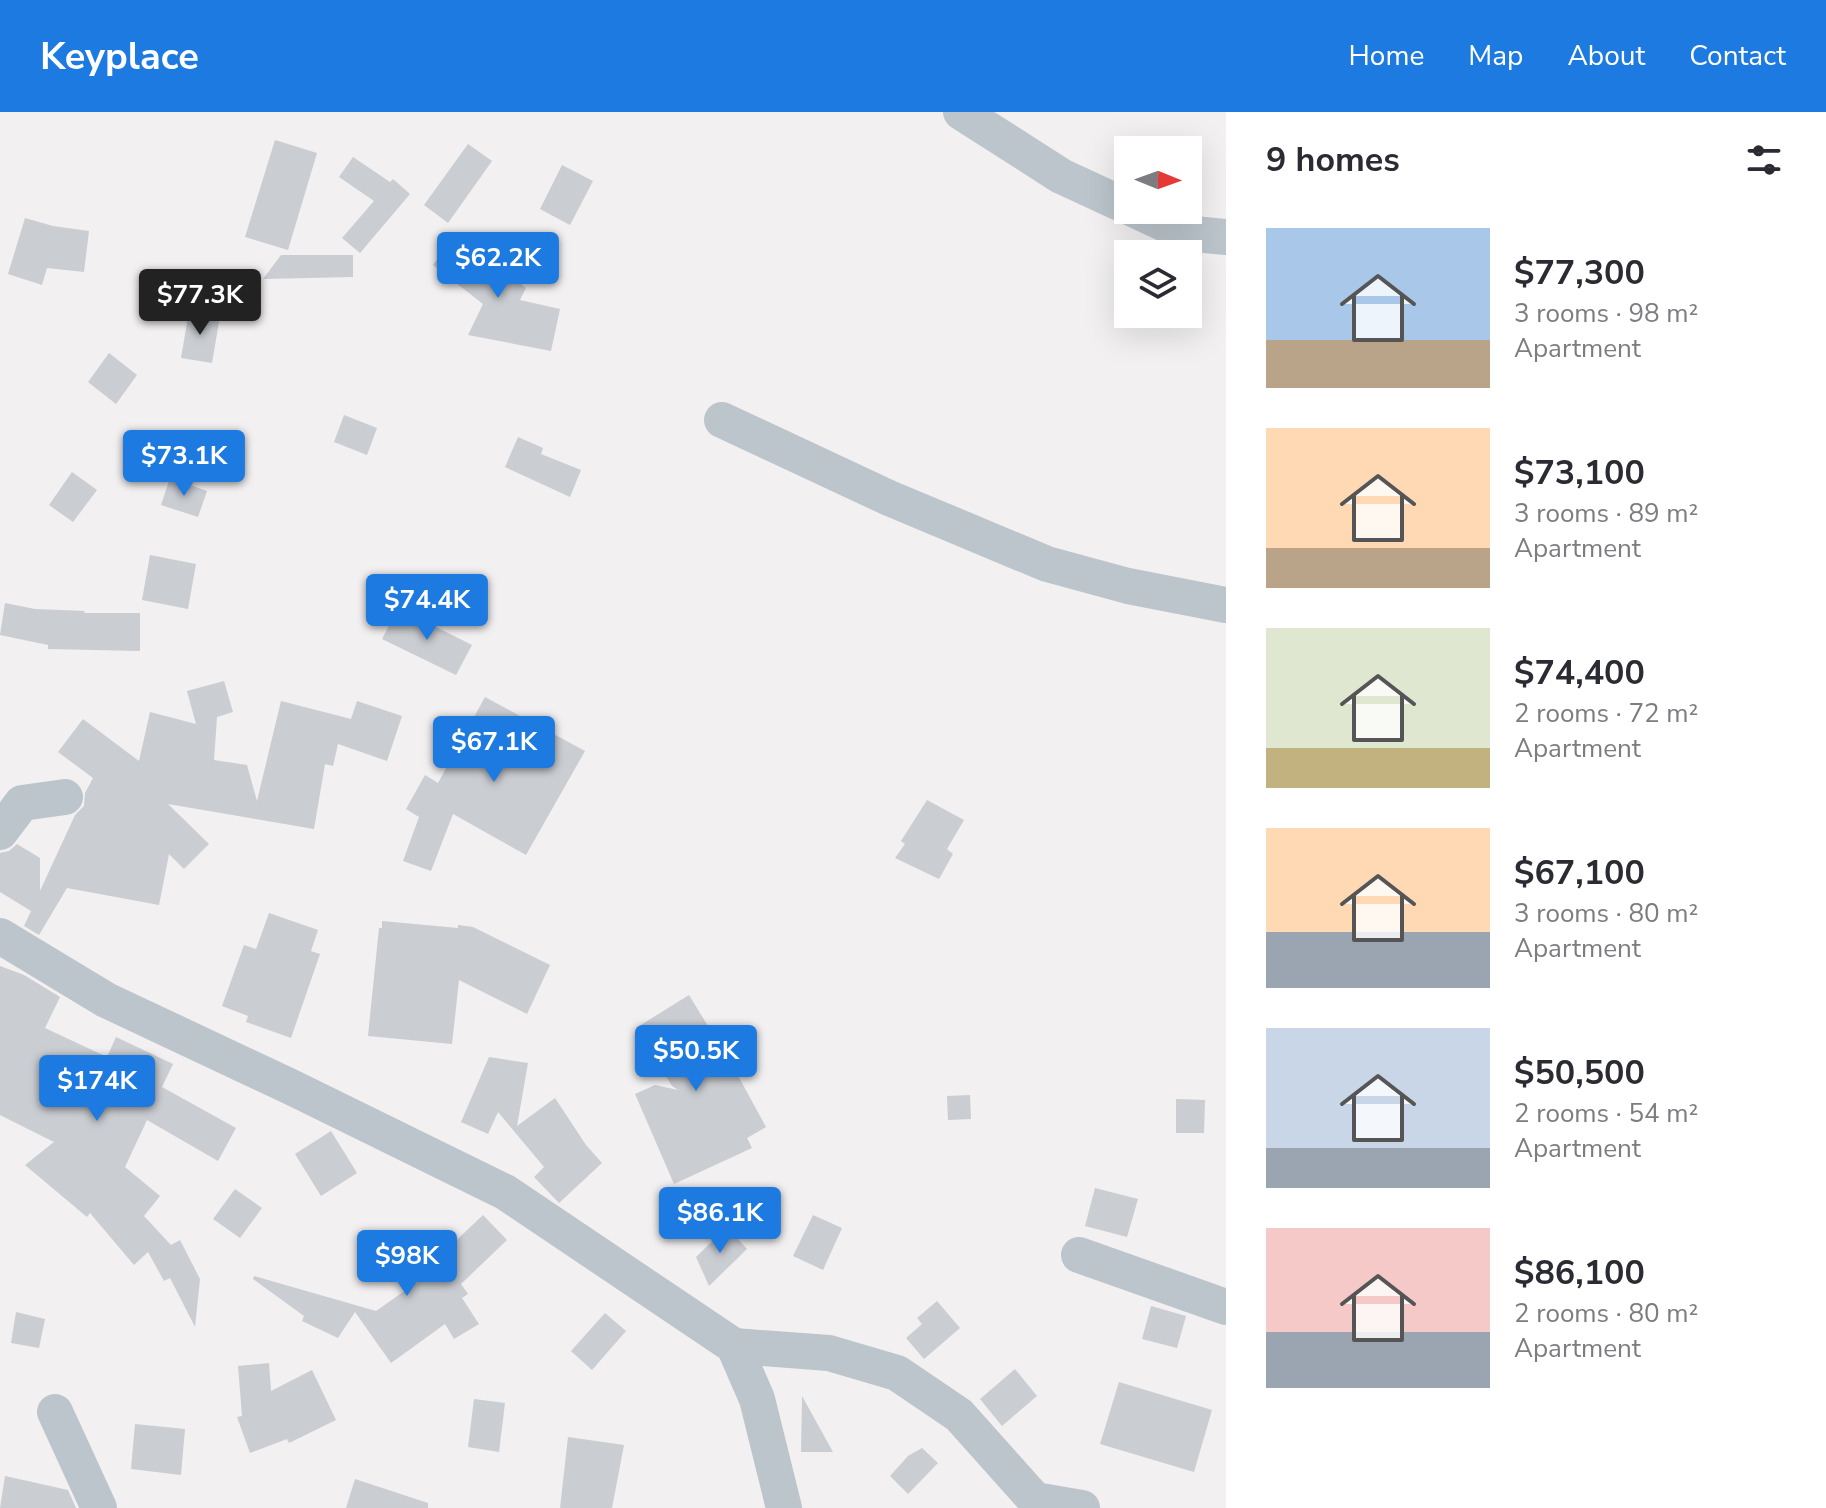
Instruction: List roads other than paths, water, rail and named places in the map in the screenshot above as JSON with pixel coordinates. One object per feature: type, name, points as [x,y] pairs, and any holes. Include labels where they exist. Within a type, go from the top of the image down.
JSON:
[{"type":"street","points":[[961,112],[1061,176],[1114,201]]},
{"type":"street","points":[[1165,224],[1184,233],[1226,237]]},
{"type":"street","points":[[722,420],[889,498],[1047,564],[1128,586],[1226,605]]},
{"type":"street","points":[[0,832],[22,803],[65,797]]},
{"type":"street","points":[[0,936],[106,1000],[505,1192],[734,1346],[829,1353],[897,1373],[959,1415],[1030,1504],[1082,1508]]},
{"type":"street","points":[[1079,1255],[1226,1307]]},
{"type":"street","points":[[734,1346],[757,1399],[784,1508]]},
{"type":"street","points":[[55,1412],[99,1508]]}]
